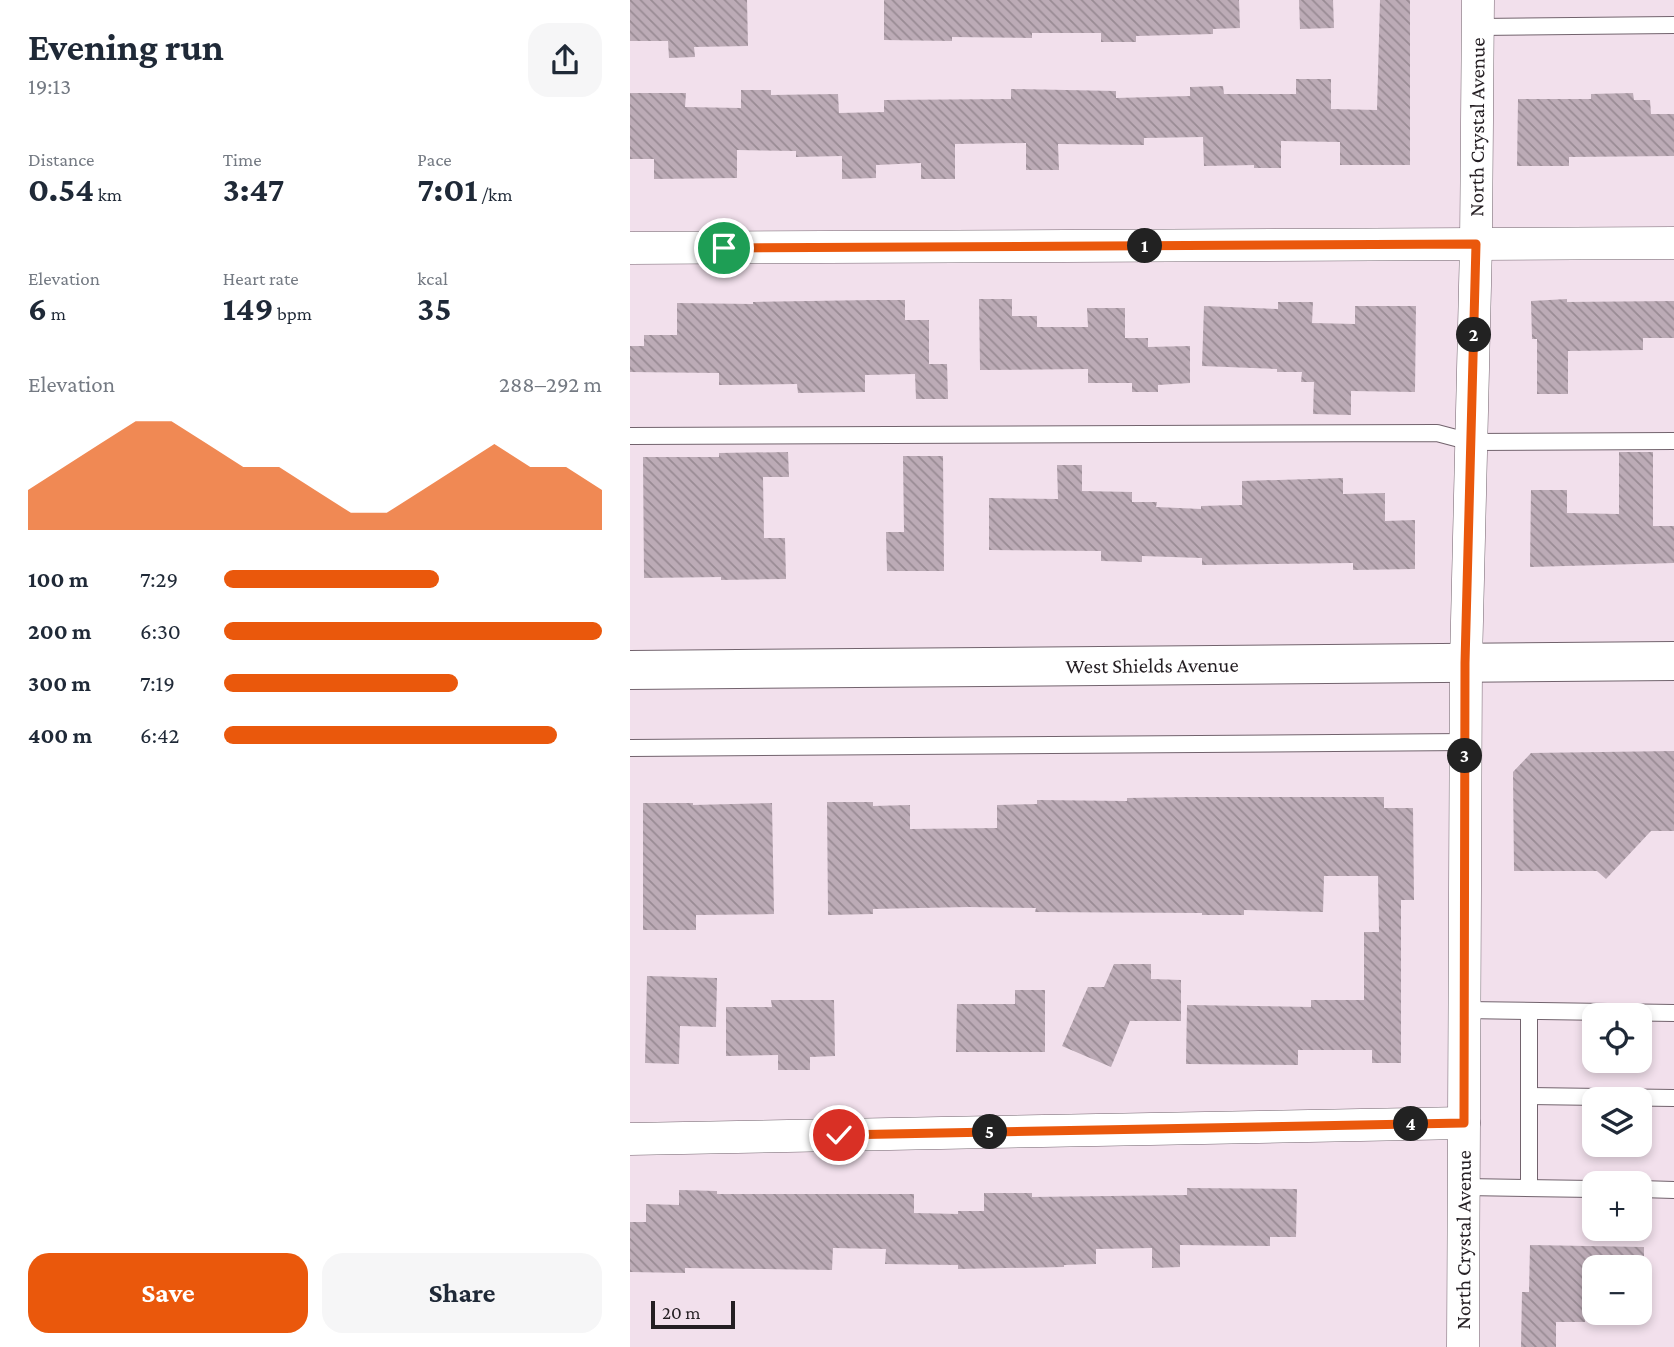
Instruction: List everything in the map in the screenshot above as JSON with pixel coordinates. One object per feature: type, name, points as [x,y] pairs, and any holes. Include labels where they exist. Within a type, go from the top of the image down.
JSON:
[{"type":"main road","name":"West Shields Avenue","points":[[630,670],[1674,661]]},
{"type":"street","name":"North Crystal Avenue","points":[[1463,1347],[1465,663],[1476,244],[1478,13]]},
{"type":"street","points":[[630,248],[1674,243]]},
{"type":"street","points":[[630,1139],[1464,1123]]},
{"type":"lane","points":[[1478,13],[1674,26]]},
{"type":"lane","points":[[630,436],[1437,433],[1471,442],[1674,441]]},
{"type":"lane","points":[[630,748],[1465,741]]},
{"type":"lane","points":[[1465,1010],[1674,1013]]},
{"type":"lane","points":[[1529,1011],[1529,1188]]},
{"type":"lane","points":[[1529,1096],[1674,1098]]},
{"type":"lane","points":[[1465,1187],[1582,1189]]},
{"type":"lane","points":[[1652,1189],[1674,1189]]},
{"type":"building","points":[[630,0],[747,0],[748,46],[694,47],[695,57],[669,58],[668,41],[630,41]]},
{"type":"building","points":[[884,0],[1239,0],[1240,28],[1213,29],[1213,34],[1136,36],[1136,42],[1101,42],[1101,33],[1032,33],[1032,38],[952,37],[952,41],[884,40]]},
{"type":"building","points":[[1299,0],[1333,0],[1334,28],[1300,29]]},
{"type":"building","points":[[1380,0],[1410,0],[1410,165],[1340,165],[1340,142],[1281,141],[1281,168],[1254,168],[1254,165],[1204,166],[1203,137],[1144,138],[1144,145],[1058,144],[1059,170],[1026,170],[1026,143],[955,144],[955,179],[921,179],[921,163],[876,165],[876,178],[842,179],[842,156],[796,157],[796,151],[737,150],[737,178],[654,179],[654,159],[630,159],[630,93],[686,93],[685,107],[741,108],[741,90],[771,90],[771,95],[838,94],[839,113],[884,112],[884,100],[1011,99],[1011,89],[1116,91],[1116,98],[1190,96],[1190,87],[1223,86],[1224,94],[1296,94],[1296,79],[1331,79],[1331,109],[1377,110]]},
{"type":"building","points":[[1633,93],[1634,100],[1650,100],[1651,114],[1674,114],[1674,156],[1569,157],[1569,166],[1517,166],[1518,99],[1591,99],[1591,94]]},
{"type":"building","points":[[979,299],[1012,299],[1012,316],[1037,316],[1037,327],[1088,327],[1087,308],[1125,308],[1125,338],[1148,338],[1148,347],[1190,346],[1190,383],[1158,385],[1158,392],[1132,392],[1132,383],[1088,383],[1088,369],[980,370]]},
{"type":"building","points":[[1567,299],[1567,302],[1674,301],[1674,338],[1643,338],[1643,350],[1568,351],[1568,394],[1537,394],[1537,339],[1532,339],[1531,301]]},
{"type":"building","points":[[905,300],[905,320],[929,320],[929,364],[947,364],[948,399],[916,399],[915,374],[865,375],[865,392],[798,393],[797,384],[719,385],[719,373],[630,372],[630,346],[644,346],[644,335],[677,335],[677,303]]},
{"type":"building","points":[[1278,302],[1313,302],[1312,323],[1355,324],[1355,306],[1416,306],[1415,392],[1351,391],[1351,415],[1313,414],[1314,382],[1301,382],[1302,372],[1202,366],[1204,306],[1278,309]]},
{"type":"building","points":[[788,452],[789,477],[763,477],[764,538],[785,538],[786,579],[644,578],[643,457],[719,457],[719,453]]},
{"type":"building","points":[[1619,452],[1653,452],[1653,526],[1674,526],[1674,563],[1530,567],[1531,490],[1567,490],[1567,513],[1619,514]]},
{"type":"building","points":[[903,456],[943,456],[944,571],[887,571],[886,532],[904,532]]},
{"type":"building","points":[[1057,465],[1082,465],[1082,491],[1132,492],[1132,502],[1157,502],[1156,507],[1201,509],[1201,506],[1242,505],[1242,481],[1343,478],[1343,494],[1385,493],[1385,521],[1415,520],[1415,569],[1353,570],[1353,563],[1202,565],[1202,558],[1142,556],[1142,562],[1101,561],[1101,551],[989,550],[989,498],[1058,499]]},
{"type":"building","points":[[1674,751],[1674,831],[1651,831],[1606,879],[1597,871],[1514,871],[1513,772],[1531,753]]},
{"type":"building","points":[[1384,797],[1384,808],[1413,808],[1414,900],[1401,900],[1401,1063],[1372,1063],[1372,1050],[1298,1050],[1298,1065],[1186,1064],[1187,1005],[1311,1007],[1311,1000],[1364,1000],[1364,932],[1379,932],[1378,876],[1324,876],[1323,912],[1244,910],[1244,915],[1202,915],[1035,912],[1036,908],[968,907],[873,909],[873,914],[828,915],[827,802],[873,802],[873,806],[910,805],[910,829],[997,828],[997,805],[1037,804],[1037,800],[1127,801],[1127,798]]},
{"type":"building","points":[[643,803],[772,803],[774,914],[696,915],[696,930],[643,930]]},
{"type":"building","points":[[1114,964],[1151,964],[1151,979],[1181,980],[1181,1021],[1130,1021],[1111,1067],[1062,1046],[1088,987],[1104,987]]},
{"type":"building","points":[[647,976],[717,978],[716,1027],[680,1026],[679,1064],[645,1063]]},
{"type":"building","points":[[1015,990],[1045,990],[1045,1052],[956,1052],[957,1004],[1015,1004]]},
{"type":"building","points":[[771,1000],[834,1000],[835,1056],[810,1057],[810,1070],[778,1070],[778,1055],[726,1056],[726,1007],[772,1007]]},
{"type":"building","points":[[1187,1188],[1297,1189],[1296,1237],[1270,1237],[1270,1246],[1180,1245],[1180,1267],[1152,1268],[1152,1248],[1096,1249],[1096,1264],[958,1269],[958,1265],[885,1264],[886,1249],[833,1248],[832,1270],[685,1268],[685,1273],[630,1272],[630,1222],[646,1222],[646,1204],[679,1205],[679,1190],[717,1191],[717,1194],[914,1194],[914,1213],[958,1214],[958,1211],[984,1211],[984,1193],[1032,1193],[1032,1197],[1187,1195]]},
{"type":"building","points":[[1530,1245],[1644,1247],[1644,1255],[1582,1255],[1582,1322],[1556,1322],[1556,1347],[1521,1347],[1522,1292],[1529,1292]]},
{"type":"route","points":[[724,248],[1476,244],[1465,663],[1464,1123],[839,1135]]}]
